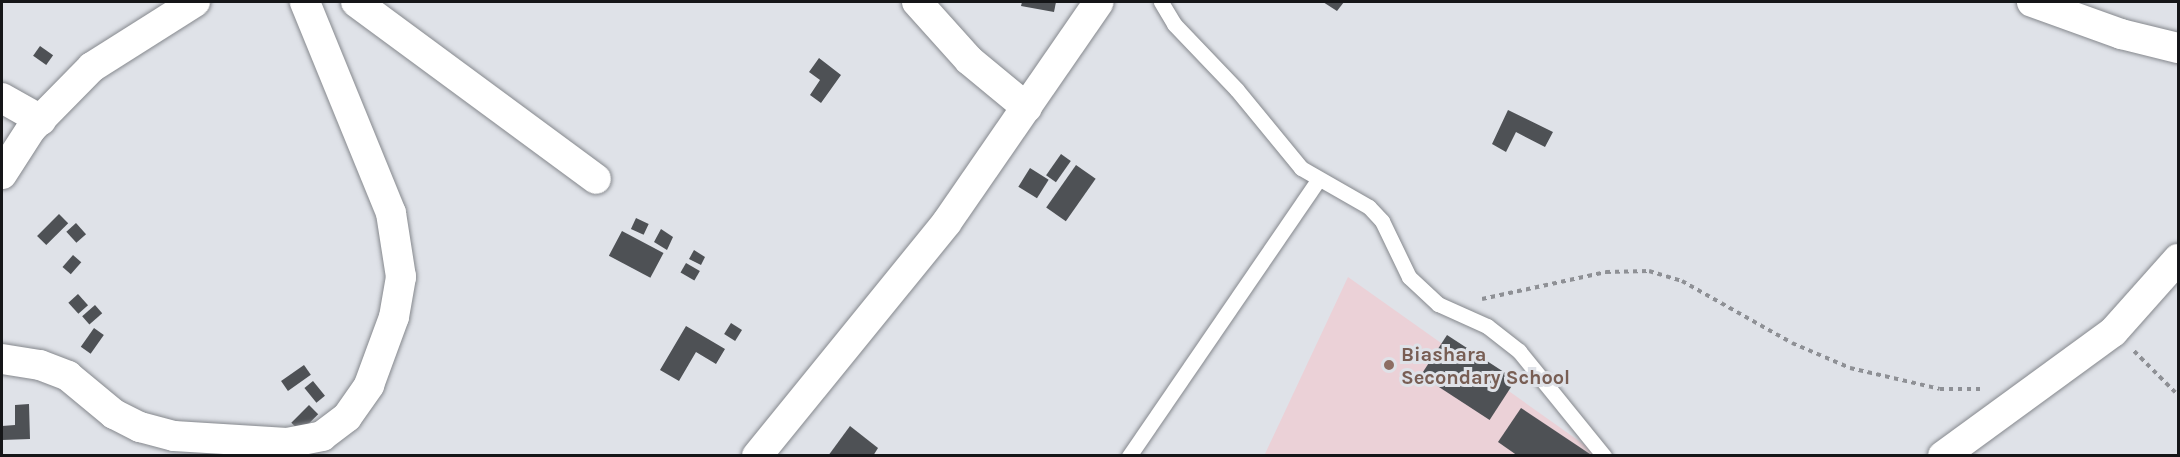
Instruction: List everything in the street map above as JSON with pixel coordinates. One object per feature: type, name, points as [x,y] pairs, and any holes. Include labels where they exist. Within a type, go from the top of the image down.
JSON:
[{"type":"street","points":[[2,174],[40,120],[92,68],[195,2]]},
{"type":"street","points":[[2,359],[40,365],[68,376],[114,414],[140,428],[174,436],[287,443],[322,436],[347,417],[369,385],[394,317],[401,277],[391,213],[305,2]]},
{"type":"street","points":[[356,2],[596,179]]},
{"type":"street","points":[[917,2],[969,60],[1027,108]]},
{"type":"street","points":[[757,456],[892,294],[1027,108],[1099,2]]},
{"type":"street","points":[[2032,2],[2121,34],[2178,48]]},
{"type":"street","points":[[2,98],[40,120]]},
{"type":"street","points":[[1943,456],[2114,332],[2178,259]]},
{"type":"lane","points":[[1161,2],[1174,24],[1237,90],[1270,136],[1318,180],[1369,207],[1382,221],[1409,277],[1446,307],[1487,326],[1519,351],[1604,456]]},
{"type":"lane","points":[[1129,456],[1318,180]]},
{"type":"path","points":[[1446,307],[1564,279],[1628,269],[1649,271],[1682,281],[1792,343],[1850,368],[1940,389],[1990,388]]},
{"type":"path","points":[[2114,332],[2178,395]]},
{"type":"shaded area","name":"Biashara Secondary School","points":[[1348,277],[1596,453],[1597,456],[1264,456]]},
{"type":"building","points":[[1022,2],[1056,2],[1054,12],[1021,6]]},
{"type":"building","points":[[1323,2],[1344,2],[1337,11]]},
{"type":"building","points":[[40,46],[53,55],[46,65],[33,56]]},
{"type":"building","points":[[819,58],[841,75],[821,103],[810,95],[820,80],[809,72]]},
{"type":"building","points":[[1508,110],[1553,132],[1545,147],[1516,132],[1506,152],[1492,144]]},
{"type":"building","points":[[1061,154],[1071,161],[1056,182],[1046,175]]},
{"type":"building","points":[[1076,165],[1096,179],[1066,221],[1046,208]]},
{"type":"building","points":[[1030,168],[1049,180],[1037,198],[1018,187]]},
{"type":"building","points":[[59,214],[68,223],[46,245],[37,236]]},
{"type":"building","points":[[636,218],[649,224],[644,235],[631,229]]},
{"type":"building","points":[[76,223],[86,234],[76,243],[66,232]]},
{"type":"building","points":[[661,229],[673,237],[667,250],[654,242]]},
{"type":"building","points":[[622,231],[663,253],[650,278],[609,256]]},
{"type":"building","points":[[694,250],[705,257],[701,265],[689,259]]},
{"type":"building","points":[[73,255],[81,262],[71,274],[63,267]]},
{"type":"building","points":[[686,263],[700,271],[694,281],[680,273]]},
{"type":"building","points":[[78,294],[88,305],[78,314],[68,303]]},
{"type":"building","points":[[95,305],[102,313],[89,324],[82,316]]},
{"type":"building","points":[[731,323],[742,330],[735,341],[724,334]]},
{"type":"building","points":[[686,326],[725,349],[716,364],[696,352],[679,381],[660,370]]},
{"type":"building","points":[[94,328],[104,335],[91,354],[81,347]]},
{"type":"building","points":[[1447,335],[1516,380],[1490,420],[1421,375]]},
{"type":"building","points":[[304,365],[311,375],[288,391],[281,381]]},
{"type":"building","points":[[313,381],[325,396],[316,403],[304,388]]},
{"type":"building","points":[[29,404],[30,439],[2,440],[2,426],[15,425],[15,405]]},
{"type":"building","points":[[309,405],[318,414],[301,432],[291,423]]},
{"type":"building","points":[[1521,408],[1590,454],[1589,456],[1518,456],[1498,442]]},
{"type":"building","points":[[850,426],[878,448],[873,456],[828,456]]},
{"type":"place","name":"Biashara Secondary School","points":[[1389,365]]}]
